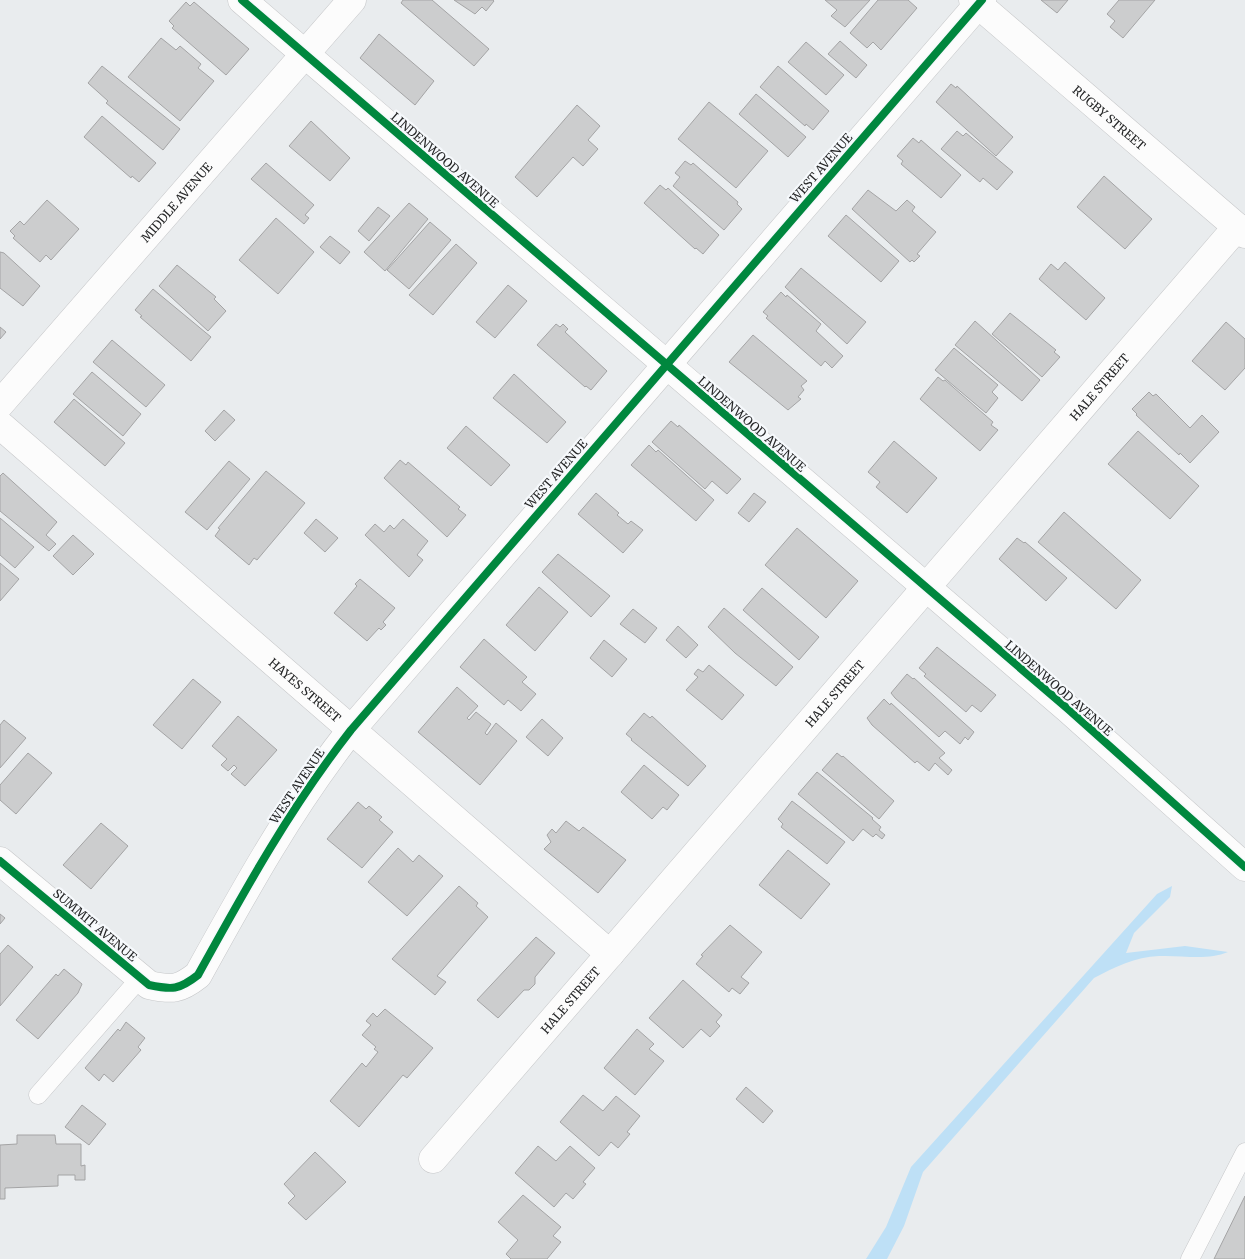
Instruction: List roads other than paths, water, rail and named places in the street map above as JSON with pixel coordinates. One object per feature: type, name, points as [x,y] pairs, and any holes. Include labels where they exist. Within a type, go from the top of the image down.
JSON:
[{"type":"street","name":"LINDENWOOD AVENUE","points":[[242,0],[1083,722],[1245,867]]},
{"type":"street","name":"MIDDLE AVENUE","points":[[0,404],[352,0]]},
{"type":"street","name":"RUGBY STREET","points":[[978,1],[1241,231]]},
{"type":"street","name":"WEST AVENUE","points":[[182,986],[198,975],[267,851],[314,777],[351,730],[978,1]]},
{"type":"street","name":"HALE STREET","points":[[433,1159],[925,588],[1241,231]]},
{"type":"street","name":"HAYES STREET","points":[[0,426],[610,954]]},
{"type":"street","name":"SUMMIT AVENUE","points":[[0,861],[149,985],[169,989],[182,986]]},
{"type":"lane","points":[[38,1095],[140,978]]},
{"type":"lane","points":[[1190,1259],[1245,1152]]},
{"type":"water","points":[[1172,886],[1170,897],[1134,933],[1126,953],[1185,946],[1228,952],[1203,957],[1159,956],[1142,958],[1117,966],[1094,978],[923,1172],[904,1226],[887,1259],[866,1259],[886,1227],[911,1167],[1157,894]]}]
